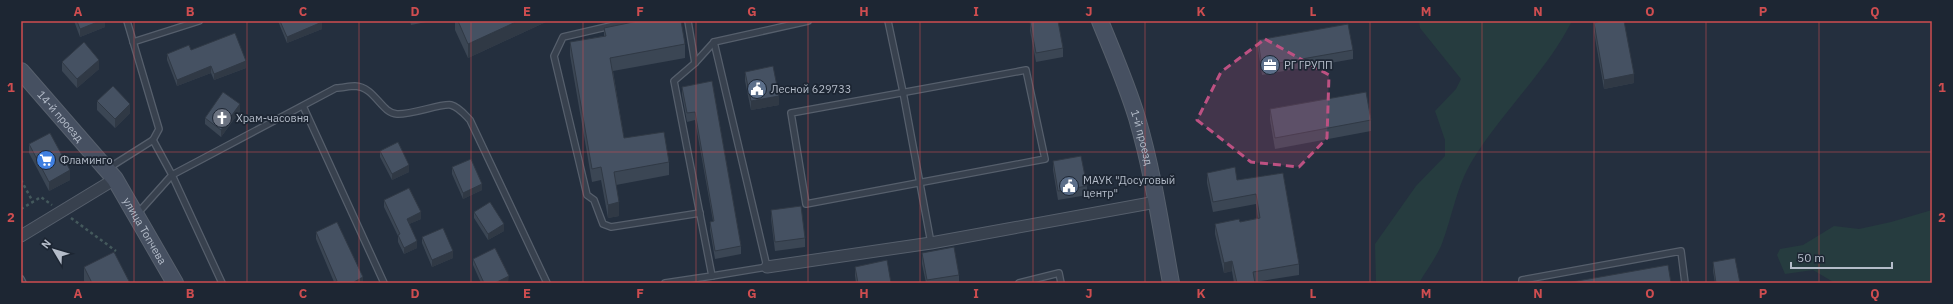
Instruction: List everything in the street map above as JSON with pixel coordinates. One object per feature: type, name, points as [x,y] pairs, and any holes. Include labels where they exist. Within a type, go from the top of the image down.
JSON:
[{"type":"street","name":"1-й проезд","points":[[1100,21],[1122,73],[1137,119],[1156,202],[1171,283]]},
{"type":"street","name":"14-й проезд","points":[[21,72],[111,174]]},
{"type":"street","points":[[21,236],[111,174]]},
{"type":"street","name":"улица Топчева","points":[[111,174],[175,283]]},
{"type":"street","points":[[767,267],[931,243],[1156,202]]},
{"type":"lane","points":[[111,174],[153,140],[159,129],[127,21]]},
{"type":"lane","points":[[133,42],[199,21]]},
{"type":"lane","points":[[632,21],[563,37],[554,56],[587,195],[594,200],[603,224],[611,227],[700,213]]},
{"type":"lane","points":[[688,21],[695,63]]},
{"type":"lane","points":[[712,276],[674,81],[695,63],[714,42],[808,21]]},
{"type":"lane","points":[[888,21],[903,92],[931,243]]},
{"type":"lane","points":[[665,283],[767,267],[714,42]]},
{"type":"lane","points":[[1026,70],[1045,159],[806,204],[791,113],[903,92],[1026,70]]},
{"type":"lane","points":[[136,215],[172,175],[336,88],[355,86],[370,91],[387,109],[395,114],[405,114],[450,105],[461,110],[470,120],[548,283]]},
{"type":"lane","points":[[303,106],[384,283]]},
{"type":"lane","points":[[153,140],[172,175],[222,283]]},
{"type":"lane","points":[[1522,283],[1522,280],[1681,251],[1685,283]]},
{"type":"lane","points":[[1019,283],[1059,273],[1061,283]]},
{"type":"path","points":[[21,180],[33,202]]},
{"type":"highlighted area","points":[[1265,39],[1329,75],[1327,138],[1299,167],[1251,162],[1197,120],[1221,72]]},
{"type":"green space","points":[[1419,21],[1572,21],[1550,58],[1484,143],[1472,161],[1462,181],[1441,246],[1419,283],[1376,283],[1375,244],[1416,186],[1445,156],[1445,140],[1435,111],[1456,89],[1461,79],[1420,28]]},
{"type":"green space","points":[[1932,210],[1932,283],[1835,283],[1813,270],[1785,274],[1777,255],[1780,249],[1803,245],[1834,226],[1859,229],[1891,222]]},
{"type":"building","points":[[77,21],[100,21],[80,29]]},
{"type":"building","points":[[280,21],[322,21],[322,22],[287,37]]},
{"type":"building","points":[[458,21],[518,21],[468,44]]},
{"type":"building","points":[[638,21],[681,21],[685,44],[610,58],[624,138],[664,132],[669,162],[614,172],[619,202],[608,205],[601,167],[592,169],[570,42],[606,36],[604,28]]},
{"type":"building","points":[[1058,21],[1063,48],[1036,53],[1030,22]]},
{"type":"building","points":[[1602,21],[1624,21],[1634,74],[1604,80],[1594,23]]},
{"type":"building","points":[[1348,24],[1353,50],[1262,66],[1258,40]]},
{"type":"building","points":[[235,33],[246,61],[214,74],[211,66],[177,80],[167,54],[189,45],[191,50]]},
{"type":"building","points":[[84,42],[99,60],[77,79],[62,62]]},
{"type":"building","points":[[773,66],[779,96],[751,101],[745,72]]},
{"type":"building","points":[[712,81],[741,246],[715,251],[710,222],[714,221],[695,112],[687,113],[682,87]]},
{"type":"building","points":[[113,86],[130,104],[115,119],[97,101]]},
{"type":"building","name":"Храм-часовня","points":[[223,92],[240,104],[221,130],[205,118]]},
{"type":"building","points":[[1366,92],[1371,120],[1275,138],[1270,109]]},
{"type":"building","points":[[50,133],[70,170],[49,182],[29,144]]},
{"type":"building","points":[[398,142],[409,165],[392,174],[380,151]]},
{"type":"building","points":[[1081,156],[1087,186],[1058,191],[1053,161]]},
{"type":"building","points":[[471,159],[482,184],[463,193],[452,167]]},
{"type":"building","points":[[1235,167],[1237,180],[1283,173],[1299,264],[1253,272],[1255,283],[1237,283],[1232,261],[1224,263],[1215,224],[1239,219],[1240,222],[1260,218],[1256,194],[1213,202],[1207,173]]},
{"type":"building","points":[[409,188],[421,212],[407,219],[417,241],[404,248],[398,235],[400,234],[384,200]]},
{"type":"building","points":[[490,202],[504,224],[488,234],[474,212]]},
{"type":"building","points":[[801,206],[805,238],[775,242],[771,210]]},
{"type":"building","points":[[337,222],[363,277],[354,283],[332,283],[337,281],[316,232]]},
{"type":"building","points":[[443,228],[453,251],[432,260],[422,237]]},
{"type":"building","points":[[954,247],[959,275],[927,280],[922,253]]},
{"type":"building","points":[[495,248],[509,276],[495,283],[484,283],[473,259]]},
{"type":"building","points":[[114,252],[130,283],[92,283],[84,267]]},
{"type":"building","points":[[1735,258],[1740,283],[1716,283],[1713,262]]},
{"type":"building","points":[[887,260],[891,283],[858,283],[855,267]]},
{"type":"building","points":[[1668,265],[1671,283],[1566,283]]},
{"type":"place","name":"РГ ГРУПП","points":[[1270,65]]},
{"type":"place","name":"Лесной 629733","points":[[757,89]]},
{"type":"place","name":"Храм-часовня","points":[[222,118]]},
{"type":"place","name":"Фламинго","points":[[46,160]]},
{"type":"place","name":"МАУК \"Досуговый центр\"","points":[[1069,186]]}]
